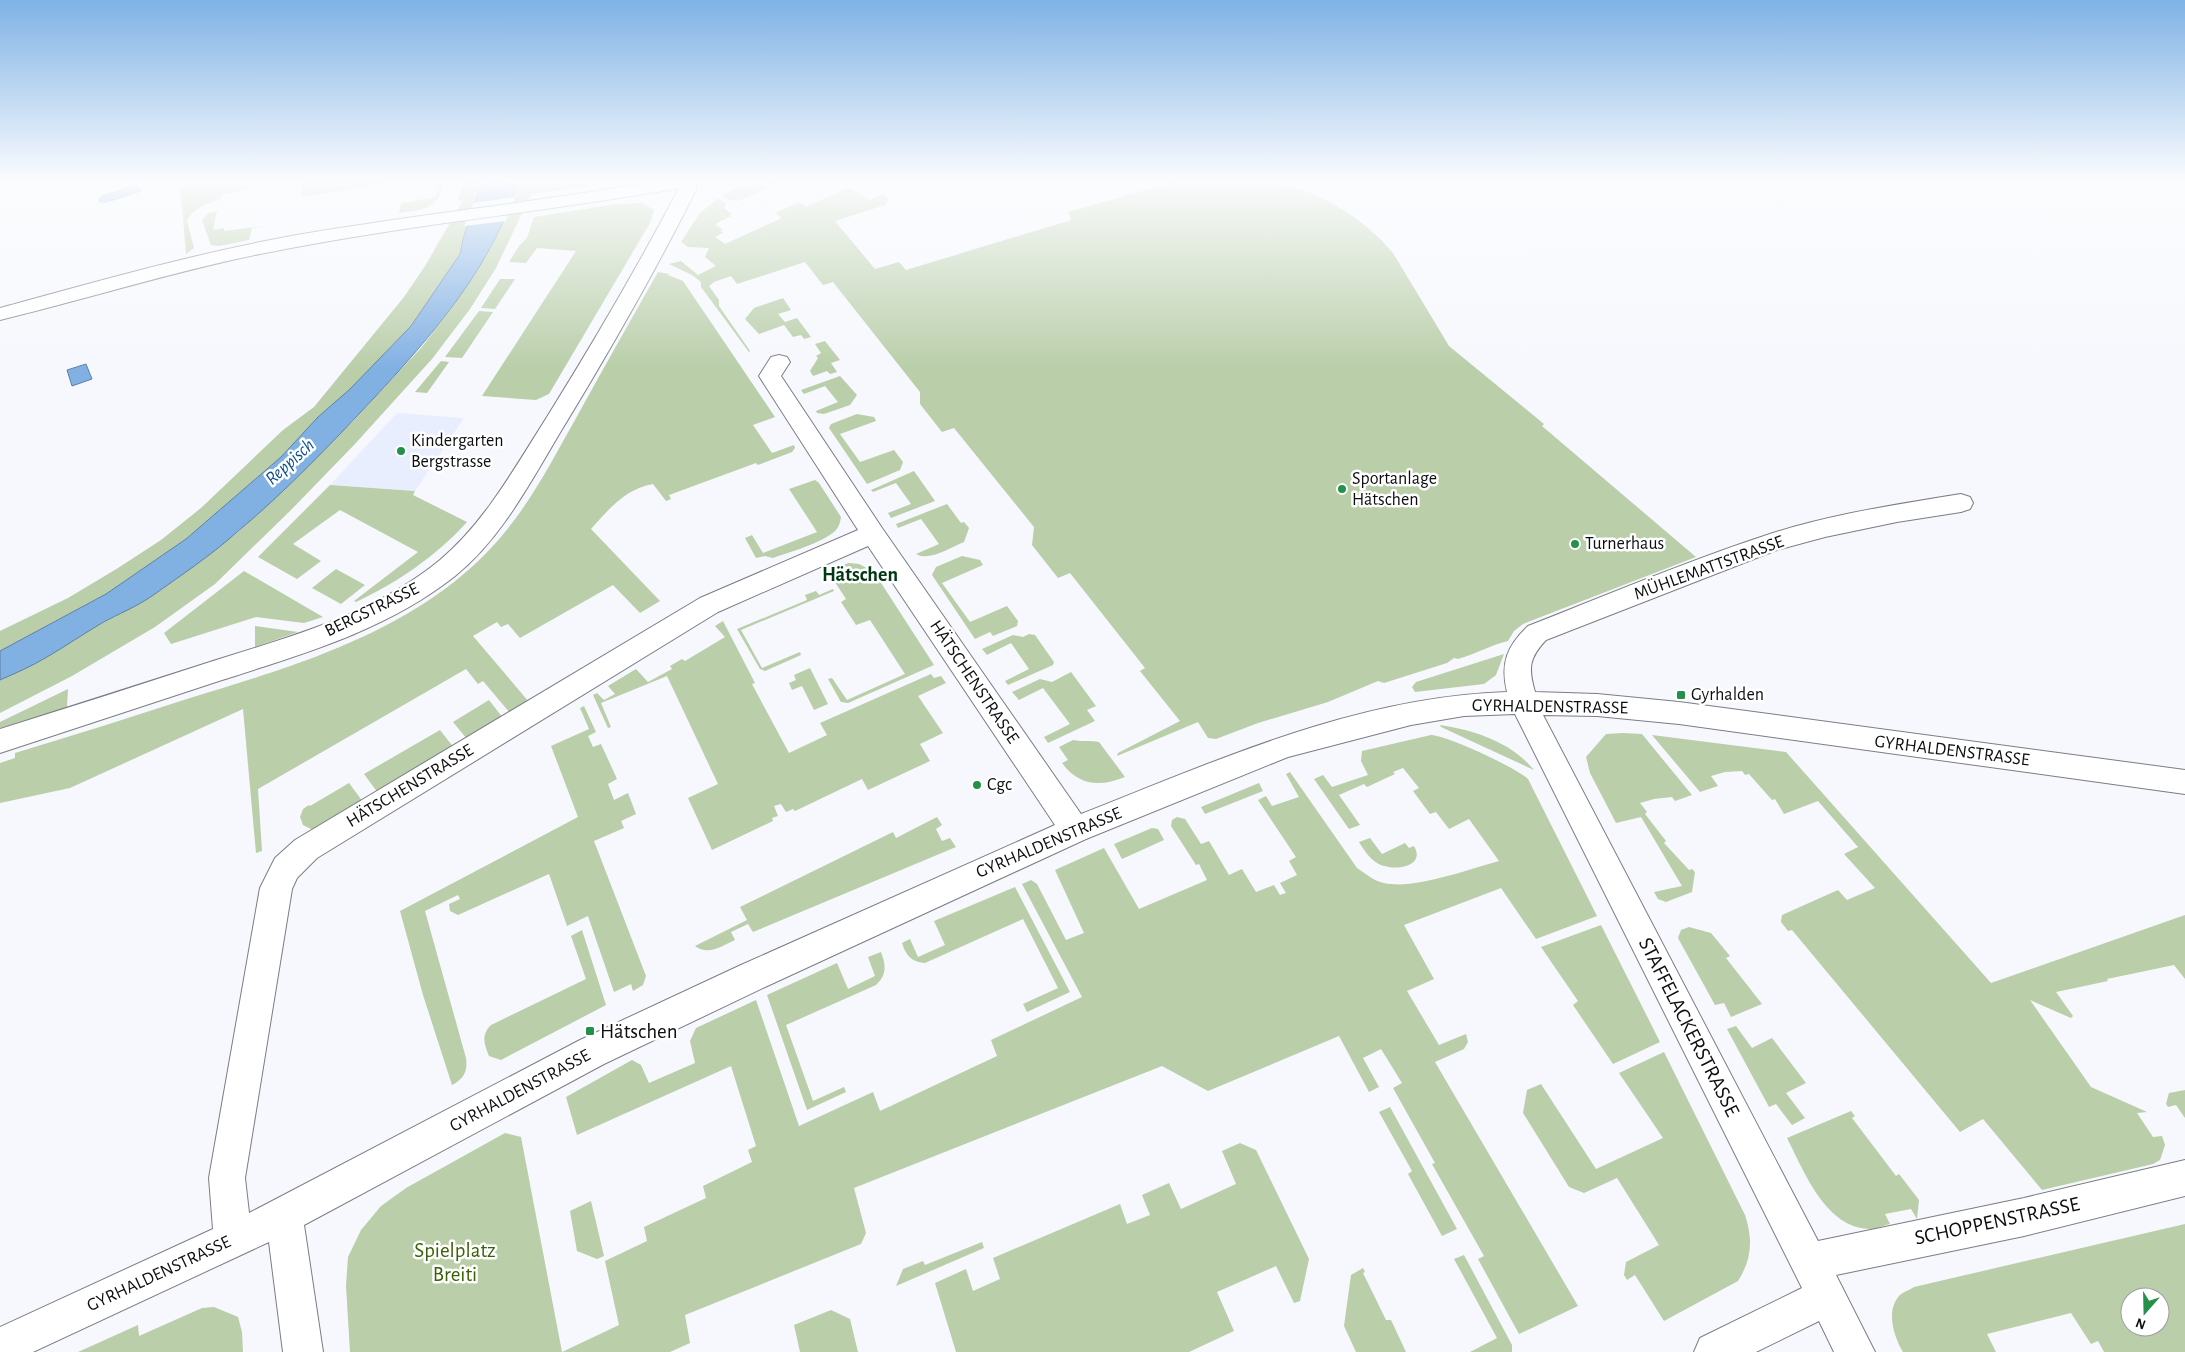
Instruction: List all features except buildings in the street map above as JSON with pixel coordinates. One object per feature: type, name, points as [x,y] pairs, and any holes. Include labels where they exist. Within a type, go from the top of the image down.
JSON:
[{"type":"street","points":[[0,314],[223,255],[290,243]]},
{"type":"street","name":"BERGSTRASSE","points":[[0,741],[297,645],[386,607],[413,593],[448,568],[466,551],[495,517],[538,449],[659,243]]},
{"type":"street","name":"HÄTSCHENSTRASSE","points":[[779,362],[770,376],[873,534],[1074,830]]},
{"type":"street","name":"MÜHLEMATTSTRASSE","points":[[1522,703],[1519,684],[1520,654],[1527,639],[1537,633],[1770,543],[1825,528],[1897,513],[1961,503]]},
{"type":"street","name":"HÄTSCHENSTRASSE","points":[[233,1240],[227,1178],[276,888],[286,868],[306,849],[709,606],[736,592],[873,534]]},
{"type":"street","name":"GYRHALDENSTRASSE","points":[[0,1347],[284,1216],[592,1052],[753,976],[1074,830],[1284,747],[1346,729],[1411,714],[1464,705],[1522,703],[1597,705],[1679,713],[2185,782]]},
{"type":"street","name":"STAFFELACKERSTRASSE","points":[[1522,703],[1560,773],[1855,1352]]},
{"type":"street","name":"SCHOPPENSTRASSE","points":[[1808,1262],[2024,1217],[2185,1178]]},
{"type":"street","points":[[284,1216],[303,1352]]},
{"type":"street","points":[[1714,1352],[1826,1297]]},
{"type":"shaded area","name":"Kindergarten Bergstrasse","points":[[397,413],[464,418],[415,491],[330,485]]},
{"type":"green space","points":[[185,243],[193,243],[194,248],[186,254]]},
{"type":"green space","points":[[210,243],[234,243],[219,246],[211,245]]},
{"type":"green space","points":[[438,243],[462,243],[460,254],[411,326],[350,389],[318,417],[281,457],[186,539],[106,594],[0,651],[0,631],[68,598],[161,540],[201,508],[283,430],[314,407],[404,297]]},
{"type":"green space","points":[[492,243],[508,243],[496,268],[470,309],[432,359],[354,445],[215,584],[155,627],[72,676],[0,713],[0,680],[47,657],[75,638],[149,598],[237,533],[283,491],[354,420],[421,348],[451,309]]},
{"type":"green space","points":[[522,243],[638,243],[549,394],[536,400],[482,396],[576,251],[537,248],[526,263],[509,262]]},
{"type":"green space","name":"Sportanlage Hätschen","points":[[683,243],[853,243],[875,269],[899,262],[906,270],[995,243],[1384,243],[1393,253],[1449,346],[1544,424],[1542,426],[1696,557],[1523,624],[1514,631],[1508,641],[1471,655],[1458,659],[1454,658],[1447,663],[1384,683],[1378,681],[1328,702],[1258,723],[1216,739],[1208,738],[1198,722],[1117,756],[1118,753],[1180,721],[1140,671],[1145,668],[1070,573],[1058,578],[1032,545],[1034,527],[954,428],[942,432],[920,404],[920,392],[833,282],[823,285],[805,262],[737,284],[731,276],[714,282],[709,286],[719,300],[719,306],[749,352],[701,287],[701,282],[692,275],[669,264],[681,261],[698,275],[716,266],[705,257],[709,248],[688,247]]},
{"type":"green space","points":[[658,272],[669,274],[683,281],[775,417],[753,425],[772,453],[794,445],[795,448],[792,452],[758,465],[756,463],[669,495],[671,499],[666,501],[653,484],[634,490],[604,514],[591,529],[660,601],[640,613],[613,585],[520,638],[508,624],[501,627],[497,622],[473,636],[529,702],[510,713],[483,681],[478,684],[466,669],[258,789],[262,851],[256,853],[243,709],[70,788],[0,803],[0,763],[15,758],[15,753],[319,656],[361,638],[401,617],[439,593],[474,565],[505,532],[534,492]]},
{"type":"green space","points":[[500,279],[515,279],[495,309],[481,308]]},
{"type":"green space","points":[[783,298],[791,310],[778,314],[785,322],[797,318],[811,337],[804,339],[801,335],[793,337],[784,325],[759,334],[745,319],[754,308]]},
{"type":"green space","points":[[479,311],[493,312],[462,358],[445,357]]},
{"type":"green space","points":[[825,341],[840,360],[831,363],[837,372],[830,374],[827,371],[813,376],[810,371],[818,358],[816,356],[821,353],[815,344]]},
{"type":"green space","points":[[441,361],[449,362],[427,393],[415,392]]},
{"type":"green space","points":[[840,376],[857,395],[850,405],[824,414],[817,413],[816,411],[838,402],[825,386],[804,394],[801,390]]},
{"type":"green space","points":[[857,414],[874,417],[876,421],[840,434],[860,462],[894,450],[903,462],[900,470],[867,484],[829,428],[831,424]]},
{"type":"green space","points":[[914,471],[935,501],[891,518],[888,513],[911,504],[896,483],[873,492],[871,490]]},
{"type":"green space","points":[[815,480],[819,483],[841,517],[836,529],[822,539],[797,550],[773,558],[765,556],[756,558],[745,538],[752,535],[763,553],[817,532],[789,489]]},
{"type":"green space","points":[[330,485],[415,491],[413,495],[467,522],[455,535],[415,568],[387,586],[356,602],[354,601],[418,552],[340,510],[293,544],[321,561],[297,579],[258,557]]},
{"type":"green space","points":[[947,504],[961,523],[964,522],[969,528],[964,542],[933,555],[921,556],[916,554],[939,544],[921,519],[898,528],[896,524]]},
{"type":"green space","points":[[962,556],[980,560],[983,565],[942,583],[970,622],[1007,606],[1018,621],[1017,626],[993,636],[990,632],[975,639],[932,575],[936,567]]},
{"type":"green space","points":[[849,563],[859,564],[874,572],[934,665],[848,703],[841,702],[828,679],[832,678],[847,700],[905,674],[870,620],[856,625],[841,602],[846,599],[827,570]]},
{"type":"green space","points":[[336,569],[365,585],[341,604],[312,588]]},
{"type":"green space","points":[[244,571],[323,617],[304,623],[256,617],[171,644],[164,633]]},
{"type":"green space","points":[[833,589],[834,591],[741,630],[762,668],[800,652],[801,655],[765,671],[760,669],[737,629],[807,600],[805,595],[816,591],[819,595]]},
{"type":"green space","points":[[723,621],[755,683],[752,684],[789,753],[827,735],[820,723],[931,674],[934,678],[941,676],[946,683],[918,696],[943,733],[920,744],[930,761],[868,790],[862,779],[795,811],[793,809],[786,812],[781,804],[774,806],[778,816],[772,818],[773,821],[712,850],[688,798],[718,784],[667,676],[601,703],[611,727],[608,728],[593,695],[597,693],[604,700],[615,694],[608,686],[636,669],[648,682],[672,669],[670,666],[682,659],[685,661],[725,637],[715,626]]},
{"type":"green space","points":[[255,626],[298,632],[255,647]]},
{"type":"green space","points":[[1029,634],[1035,635],[1054,662],[1053,665],[1008,685],[1005,681],[1029,669],[1011,643],[987,655],[982,649],[1013,635],[1023,637]]},
{"type":"green space","points":[[1504,654],[1496,675],[1484,684],[1415,692],[1412,687],[1416,682]]},
{"type":"green space","points":[[810,668],[828,704],[814,710],[802,686],[792,690],[789,683],[796,680],[794,675]]},
{"type":"green space","points":[[1071,672],[1096,706],[1087,710],[1095,721],[1048,743],[1044,737],[1070,724],[1043,688],[1019,700],[1012,692],[1040,679],[1052,682]]},
{"type":"green space","points":[[68,689],[67,707],[0,728],[0,722]]},
{"type":"green space","points":[[489,700],[503,718],[467,739],[453,722]]},
{"type":"green space","points":[[584,706],[596,732],[588,736],[593,747],[601,744],[617,779],[608,784],[614,800],[628,793],[636,814],[621,821],[624,828],[594,841],[646,976],[643,985],[633,991],[631,984],[614,992],[588,916],[567,926],[549,874],[458,915],[450,911],[449,904],[460,899],[458,895],[425,911],[466,1058],[464,1075],[452,1085],[423,995],[400,911],[578,817],[551,746],[589,729],[580,708]]},
{"type":"green space","points":[[1440,725],[1466,730],[1491,739],[1514,752],[1534,770],[1441,727]]},
{"type":"green space","points":[[440,730],[454,748],[378,793],[364,774]]},
{"type":"green space","points":[[1606,734],[1642,734],[1692,795],[1675,801],[1672,797],[1640,803],[1647,812],[1645,814],[1666,841],[1664,843],[1689,870],[1692,869],[1695,872],[1692,892],[1666,902],[1658,899],[1654,892],[1682,886],[1641,817],[1616,823],[1590,773],[1586,757]]},
{"type":"green space","points":[[1431,735],[1481,753],[1510,767],[1528,779],[1597,916],[1536,939],[1501,888],[1404,925],[1434,979],[1407,991],[1439,1045],[1466,1034],[1468,1042],[1464,1049],[1435,1062],[1578,1306],[1519,1334],[1478,1259],[1484,1256],[1432,1164],[1435,1163],[1393,1088],[1402,1083],[1381,1049],[1363,1058],[1379,1087],[1369,1092],[1339,1036],[1208,1091],[1162,1066],[854,1188],[866,1233],[861,1244],[685,1315],[690,1343],[670,1352],[562,1352],[619,1325],[605,1261],[647,1241],[644,1227],[706,1198],[703,1186],[752,1162],[748,1150],[756,1146],[731,1066],[577,1135],[566,1097],[632,1060],[641,1065],[649,1083],[695,1063],[690,1041],[696,1028],[756,1000],[799,1126],[873,1092],[880,1111],[997,1056],[991,1040],[1082,997],[1022,884],[1031,880],[1037,884],[1066,940],[1084,933],[1055,870],[1104,848],[1139,909],[1207,880],[1199,864],[1196,865],[1171,826],[1172,820],[1177,817],[1185,819],[1201,844],[1209,841],[1229,875],[1242,869],[1256,892],[1274,885],[1280,895],[1286,893],[1280,883],[1297,875],[1289,861],[1296,857],[1258,800],[1266,796],[1272,806],[1299,797],[1286,774],[1290,772],[1357,868],[1377,881],[1410,884],[1499,861],[1469,819],[1449,829],[1436,812],[1430,814],[1413,791],[1419,788],[1403,768],[1393,772],[1395,774],[1367,787],[1364,784],[1339,795],[1360,825],[1349,829],[1314,779],[1323,775],[1332,787],[1368,775],[1361,761],[1362,751]]},
{"type":"green space","points":[[1652,735],[1786,752],[1991,983],[2185,915],[2185,979],[2174,965],[2056,992],[2073,1016],[2071,1018],[2030,1000],[2091,1087],[2147,1112],[2137,1113],[2153,1137],[2162,1136],[2165,1145],[2160,1160],[2153,1164],[2042,1190],[1983,1119],[1960,1132],[1792,930],[1788,931],[1781,922],[1782,915],[1838,890],[1847,900],[1875,888],[1844,854],[1858,847],[1818,801],[1784,814],[1775,799],[1772,800],[1749,774],[1745,775],[1742,771],[1725,772],[1711,776],[1718,786],[1700,792]]},
{"type":"green space","points":[[1073,740],[1099,742],[1125,777],[1099,783],[1083,780],[1076,776],[1062,763],[1068,760],[1059,747]]},
{"type":"green space","points":[[349,783],[363,802],[316,828],[311,829],[303,825],[300,817],[303,809]]},
{"type":"green space","points":[[1259,783],[1263,791],[1205,814],[1201,807]]},
{"type":"green space","points":[[937,817],[942,825],[936,829],[942,841],[950,838],[956,847],[753,932],[748,924],[731,932],[735,940],[720,947],[705,950],[695,946],[747,920],[740,907],[893,832],[896,838]]},
{"type":"green space","points":[[1152,828],[1158,829],[1164,840],[1122,859],[1114,844]]},
{"type":"green space","points":[[1370,838],[1382,854],[1405,843],[1409,848],[1414,846],[1417,853],[1416,859],[1406,866],[1383,866],[1369,856],[1359,842]]},
{"type":"green space","points":[[1015,887],[1070,992],[1027,1012],[1023,1004],[1058,988],[1023,919],[925,963],[913,960],[905,951],[902,943],[910,939],[918,957],[945,945],[934,921]]},
{"type":"green space","points":[[1601,925],[1660,1042],[1613,1064],[1573,1005],[1578,1001],[1541,947]]},
{"type":"green space","points":[[1689,927],[1711,933],[1730,956],[1726,958],[1762,1004],[1731,1017],[1724,1003],[1715,1005],[1678,938],[1681,930]]},
{"type":"green space","points":[[582,930],[606,1005],[501,1060],[489,1056],[484,1040],[486,1032],[491,1025],[586,979],[571,936]]},
{"type":"green space","points":[[881,952],[884,961],[884,974],[876,985],[786,1025],[813,1101],[844,1087],[846,1092],[807,1110],[767,995],[837,963],[848,989],[875,976],[868,957]]},
{"type":"green space","points":[[1736,1026],[1752,1048],[1772,1038],[1806,1083],[1786,1093],[1805,1118],[1792,1125],[1776,1104],[1769,1107],[1727,1029]]},
{"type":"green space","points":[[1664,1052],[1745,1215],[1748,1224],[1750,1249],[1743,1273],[1738,1281],[1664,1321],[1635,1275],[1627,1280],[1624,1275],[1626,1262],[1659,1245],[1617,1178],[1584,1193],[1569,1187],[1523,1113],[1527,1090],[1541,1084],[1596,1169],[1663,1138],[1619,1073]]},
{"type":"green space","points":[[2185,1090],[2185,1118],[2176,1105],[2168,1107],[2166,1104],[2169,1093]]},
{"type":"green space","points":[[1390,1107],[1457,1229],[1442,1236],[1408,1174],[1412,1171],[1379,1112]]},
{"type":"green space","points":[[1851,1111],[1855,1116],[1852,1118],[1896,1176],[1899,1174],[1919,1200],[1917,1219],[1911,1209],[1885,1214],[1890,1224],[1872,1229],[1856,1227],[1842,1220],[1829,1209],[1809,1182],[1787,1138]]},
{"type":"green space","name":"Spielplatz Breiti","points":[[505,1133],[521,1137],[562,1352],[350,1352],[346,1286],[348,1257],[361,1230],[381,1206],[406,1188]]},
{"type":"green space","points":[[1240,1143],[1256,1150],[1309,1259],[1300,1301],[1294,1303],[1276,1266],[1217,1292],[1234,1331],[1189,1352],[956,1352],[935,1283],[966,1269],[973,1291],[1000,1279],[993,1258],[1120,1204],[1127,1224],[1150,1215],[1142,1195],[1169,1183],[1181,1209],[1236,1184],[1222,1151]]},
{"type":"green space","points":[[591,1201],[604,1256],[597,1259],[577,1251],[570,1211]]},
{"type":"green space","points":[[2185,1224],[2185,1352],[2104,1352],[2098,1341],[2091,1344],[2071,1313],[1987,1334],[1996,1352],[1903,1352],[1894,1331],[1892,1316],[1895,1301],[1903,1293],[1914,1287]]},
{"type":"green space","points":[[982,1242],[984,1248],[896,1286],[903,1269],[923,1261],[925,1265]]},
{"type":"green space","points":[[1464,1255],[1512,1345],[1512,1352],[1470,1352],[1497,1338],[1454,1259]]},
{"type":"green space","points":[[1363,1268],[1365,1272],[1363,1273],[1386,1320],[1391,1320],[1406,1352],[1356,1352],[1344,1326],[1351,1275]]},
{"type":"green space","points":[[214,1307],[238,1317],[242,1332],[243,1352],[78,1352],[138,1325],[139,1336],[202,1308]]},
{"type":"green space","points":[[831,1310],[850,1319],[858,1352],[800,1352],[794,1325]]},
{"type":"water","name":"Reppisch","points":[[462,243],[492,243],[459,297],[417,350],[341,433],[272,501],[195,566],[146,600],[102,623],[41,660],[0,680],[0,651],[106,594],[186,539],[281,457],[318,417],[350,389],[411,326],[460,254]]},
{"type":"water","points":[[86,364],[92,379],[72,386],[67,370]]},
{"type":"place","name":"Kindergarten Bergstrasse","points":[[401,451]]},
{"type":"place","name":"Sportanlage Hätschen","points":[[1342,489]]},
{"type":"place","name":"Turnerhaus","points":[[1575,544]]},
{"type":"place","name":"Gyrhalden","points":[[1681,695]]},
{"type":"place","name":"Cgc","points":[[977,785]]},
{"type":"place","name":"Hätschen","points":[[590,1031]]},
{"type":"district","name":"Hätschen","points":[[860,575]]}]
